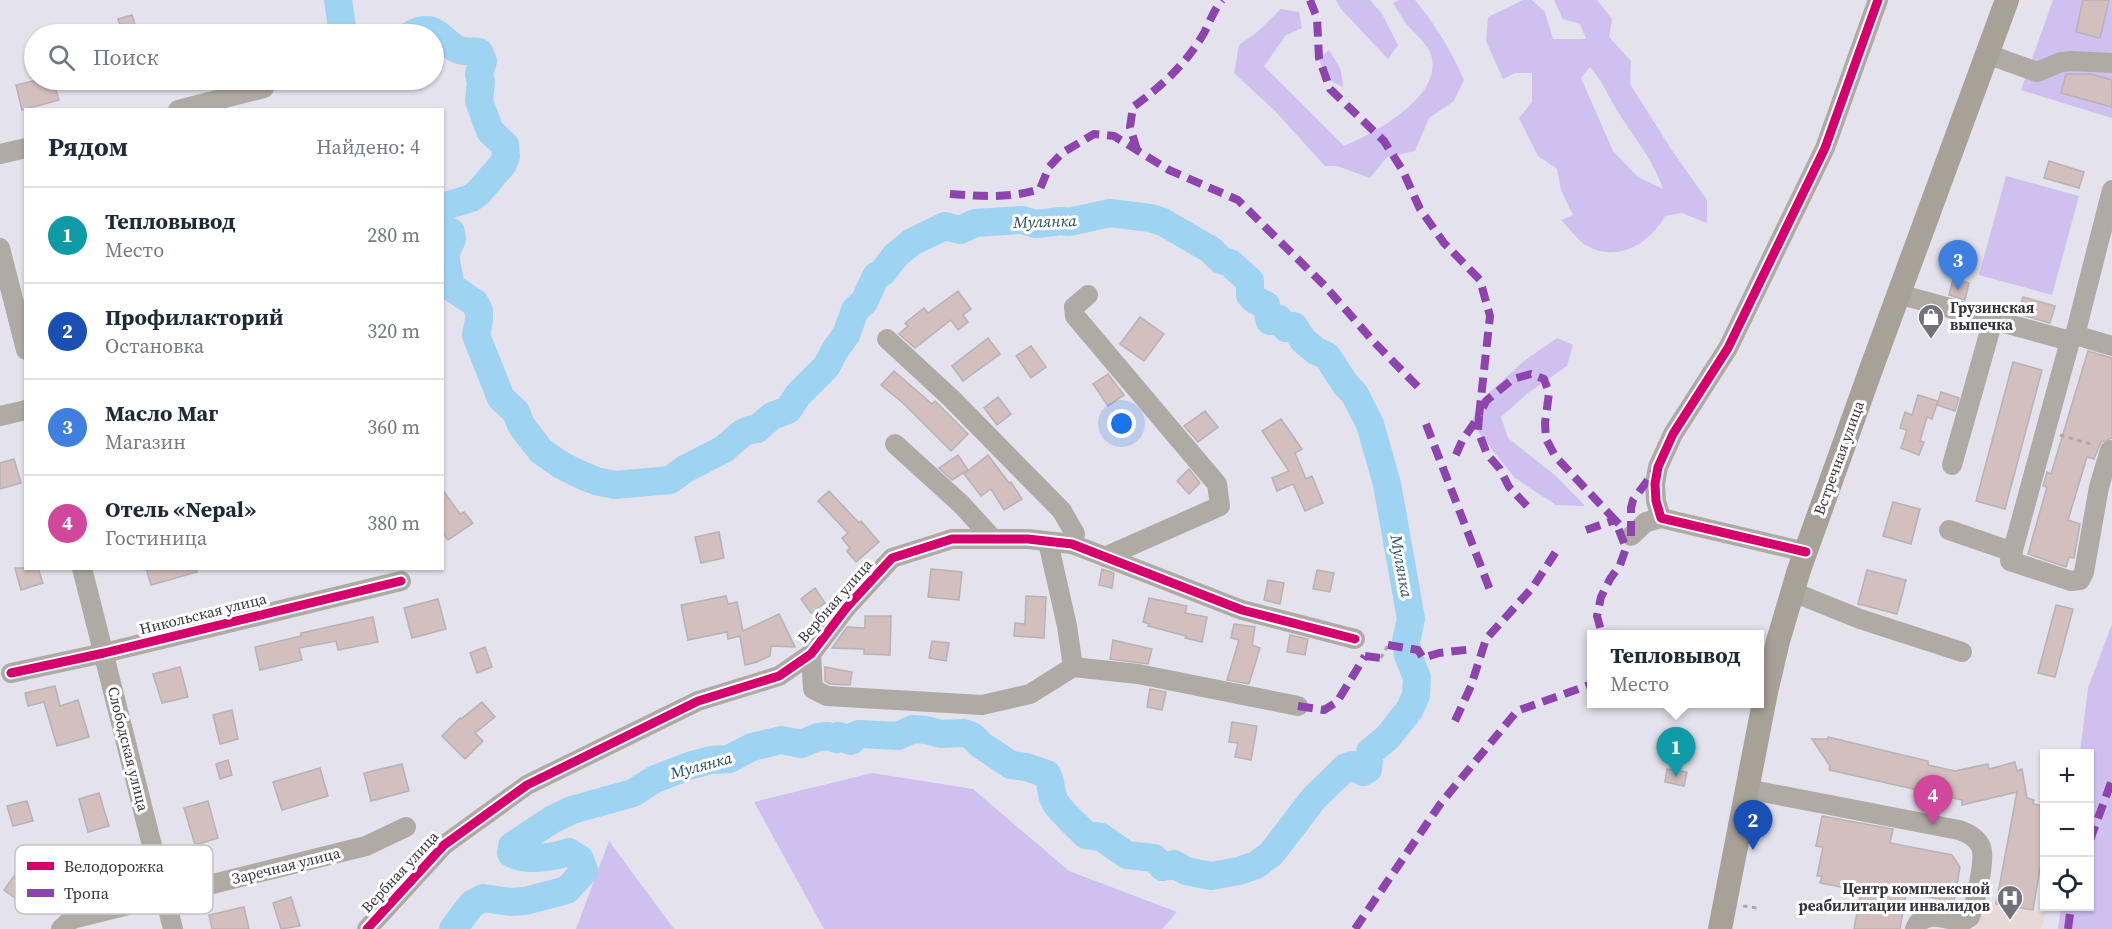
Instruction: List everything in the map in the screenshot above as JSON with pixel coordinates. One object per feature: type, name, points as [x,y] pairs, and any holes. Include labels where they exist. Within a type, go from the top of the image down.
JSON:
[{"type":"main road","name":"Встречная улица","points":[[1764,706],[1773,662],[1806,552],[1898,294],[2007,0]]},
{"type":"main road","name":"Встречная улица","points":[[1720,929],[1764,708]]},
{"type":"street","points":[[1661,518],[1656,501],[1655,484],[1658,467],[1673,434],[1728,348],[1825,148],[1878,0]]},
{"type":"street","points":[[1987,54],[2037,72],[2061,62],[2112,63]]},
{"type":"street","points":[[186,108],[256,90]]},
{"type":"street","points":[[0,154],[24,148]]},
{"type":"street","points":[[2110,450],[2106,489],[2080,580],[2072,581],[2010,561],[2112,190]]},
{"type":"street","points":[[0,248],[24,342]]},
{"type":"street","points":[[1898,294],[1993,320],[2112,346]]},
{"type":"street","points":[[1088,295],[1074,307],[1075,316],[1217,484],[1220,506],[1105,557]]},
{"type":"street","points":[[1952,465],[1993,320]]},
{"type":"street","points":[[887,339],[952,399],[1062,510],[1075,534],[1072,544]]},
{"type":"street","points":[[0,416],[24,410]]},
{"type":"street","points":[[895,444],[962,505],[993,539]]},
{"type":"street","points":[[1631,536],[1646,522],[1661,518],[1806,552]]},
{"type":"street","points":[[1949,530],[2013,552]]},
{"type":"street","name":"Вербная улица","points":[[367,929],[444,845],[527,785],[698,701],[779,676],[811,654],[848,607],[892,558],[952,539],[1072,544],[1242,610],[1354,639]]},
{"type":"street","points":[[1048,542],[1067,626],[1073,667]]},
{"type":"street","name":"Слободская улица","points":[[83,570],[153,845]]},
{"type":"street","name":"Никольская улица","points":[[12,673],[401,581]]},
{"type":"street","points":[[1793,592],[1860,619],[1962,652]]},
{"type":"street","points":[[811,654],[813,689],[827,696],[982,705],[1030,694],[1073,667],[1138,674],[1299,706]]},
{"type":"street","points":[[1747,789],[1959,830],[1974,838],[1981,848],[1982,860],[1970,917],[1962,922],[1926,916],[1919,920],[1915,929]]},
{"type":"street","name":"Заречная улица","points":[[213,884],[366,846],[406,827]]},
{"type":"street","name":"Заречная улица","points":[[61,929],[72,919],[92,914]]},
{"type":"street","name":"Слободская улица","points":[[170,914],[173,929]]},
{"type":"path","points":[[2047,430],[2110,450]]},
{"type":"path","points":[[1381,658],[1388,645]]},
{"type":"path","points":[[1736,904],[1757,908]]},
{"type":"shaded area","points":[[1336,0],[1370,0],[1382,14],[1398,45],[1388,59],[1341,9]]},
{"type":"shaded area","points":[[1399,0],[1415,0],[1442,38],[1464,80],[1454,101],[1429,118],[1415,151],[1387,157],[1370,178],[1337,166],[1325,166],[1275,111],[1234,73],[1239,45],[1256,33],[1281,9],[1299,12],[1302,28],[1286,35],[1264,66],[1344,146],[1372,132],[1404,111],[1427,85],[1432,70],[1431,55],[1427,46],[1405,22],[1393,3]]},
{"type":"shaded area","points":[[1523,0],[1532,0],[1545,12],[1553,39],[1586,39],[1580,24],[1563,19],[1554,0],[1597,0],[1612,19],[1609,37],[1631,61],[1630,84],[1707,200],[1707,223],[1682,213],[1665,216],[1641,243],[1619,252],[1596,250],[1581,242],[1561,220],[1573,215],[1561,190],[1557,169],[1538,156],[1519,118],[1532,102],[1532,73],[1515,73],[1503,79],[1486,41],[1488,17]],"holes":[[[1590,67],[1649,159],[1663,189],[1638,177],[1613,151],[1581,78]]]},
{"type":"shaded area","points":[[2053,0],[2112,0],[2112,118],[2021,90]]},
{"type":"shaded area","points":[[1329,50],[1341,70],[1343,87],[1325,78],[1319,58]]},
{"type":"shaded area","points":[[2006,176],[2079,196],[2052,295],[1979,275]]},
{"type":"shaded area","points":[[1557,338],[1573,345],[1567,366],[1528,393],[1501,417],[1508,438],[1556,476],[1585,506],[1556,505],[1515,478],[1471,423],[1481,400],[1524,361]]},
{"type":"shaded area","points":[[2112,624],[2112,929],[2058,929],[2060,911],[2094,911],[2094,749],[2080,749],[2088,688]]},
{"type":"shaded area","points":[[872,773],[973,789],[1069,871],[1177,912],[1162,929],[824,929],[754,802]]},
{"type":"shaded area","points":[[609,841],[674,929],[576,929]]},
{"type":"shaded area","name":"Центр комплексной реабилитации инвалидов","points":[[1980,901],[2046,913],[2041,929],[1974,929]]},
{"type":"building","points":[[2083,0],[2109,0],[2100,38],[2076,32]]},
{"type":"building","points":[[132,15],[135,24],[120,24],[118,19]]},
{"type":"building","points":[[2066,74],[2091,74],[2112,80],[2112,107],[2061,93]]},
{"type":"building","points":[[24,83],[24,90],[56,90],[59,100],[22,110],[16,85]]},
{"type":"building","points":[[2049,161],[2084,172],[2079,188],[2044,178]]},
{"type":"building","points":[[1953,279],[1969,283],[1965,300],[1949,295]]},
{"type":"building","points":[[958,291],[971,309],[963,315],[968,322],[958,330],[951,320],[915,348],[899,334],[908,326],[905,323],[924,308],[928,313]]},
{"type":"building","points":[[2023,297],[2055,306],[2050,323],[2018,314]]},
{"type":"building","points":[[1140,317],[1164,334],[1144,361],[1120,344]]},
{"type":"building","points":[[988,338],[1000,354],[963,381],[952,366]]},
{"type":"building","points":[[1031,346],[1046,367],[1031,378],[1016,356]]},
{"type":"building","points":[[2088,351],[2112,358],[2112,438],[2101,442],[2094,459],[2087,457],[2068,520],[2080,524],[2074,558],[2069,557],[2066,567],[2028,554],[2047,487],[2043,486],[2047,472],[2051,474]]},
{"type":"building","points":[[2013,362],[2042,370],[2005,509],[1976,501]]},
{"type":"building","points":[[894,371],[932,404],[935,401],[968,434],[951,451],[903,403],[881,385]]},
{"type":"building","points":[[1108,374],[1124,395],[1108,406],[1093,384]]},
{"type":"building","points":[[1941,392],[1959,398],[1955,411],[1937,405]]},
{"type":"building","points":[[1918,395],[1938,401],[1932,419],[1927,417],[1920,441],[1924,442],[1919,455],[1901,448],[1907,430],[1900,428],[1905,412],[1912,415]]},
{"type":"building","points":[[998,397],[1011,414],[997,425],[984,408]]},
{"type":"building","points":[[1205,411],[1218,427],[1198,442],[1184,426]]},
{"type":"building","points":[[1281,419],[1302,449],[1295,453],[1306,479],[1312,476],[1323,503],[1305,511],[1293,484],[1277,491],[1272,478],[1289,471],[1262,431]]},
{"type":"building","points":[[958,455],[968,470],[952,480],[939,468]]},
{"type":"building","points":[[988,455],[1022,499],[1004,510],[991,489],[981,496],[964,474]]},
{"type":"building","points":[[14,459],[21,483],[0,489],[0,463]]},
{"type":"building","points":[[1189,469],[1200,483],[1189,494],[1177,481]]},
{"type":"building","points":[[829,491],[859,523],[861,521],[879,542],[856,562],[847,551],[850,548],[842,538],[848,533],[818,501]]},
{"type":"building","points":[[444,492],[460,514],[464,512],[473,523],[448,540],[444,535]]},
{"type":"building","points":[[1893,502],[1920,509],[1911,544],[1883,536]]},
{"type":"building","points":[[719,532],[724,558],[701,563],[695,537]]},
{"type":"building","points":[[15,568],[39,570],[43,583],[21,590]]},
{"type":"building","points":[[931,569],[962,572],[959,600],[928,597]]},
{"type":"building","points":[[1102,569],[1114,573],[1112,588],[1099,585]]},
{"type":"building","points":[[147,570],[196,570],[197,572],[151,585]]},
{"type":"building","points":[[1317,570],[1334,573],[1330,592],[1313,589]]},
{"type":"building","points":[[1867,570],[1906,580],[1897,614],[1858,604]]},
{"type":"building","points":[[1268,580],[1284,583],[1280,604],[1264,600]]},
{"type":"building","points":[[815,588],[825,603],[811,613],[801,599]]},
{"type":"building","points":[[726,596],[728,604],[737,602],[743,631],[779,614],[795,647],[771,646],[770,656],[745,665],[740,636],[728,639],[727,632],[688,640],[681,605]]},
{"type":"building","points":[[1026,596],[1046,597],[1044,638],[1014,636],[1015,623],[1025,624]]},
{"type":"building","points":[[1149,598],[1187,606],[1185,613],[1207,617],[1202,642],[1148,626],[1149,624],[1143,622]]},
{"type":"building","points":[[438,599],[446,629],[412,638],[404,608]]},
{"type":"building","points":[[2056,605],[2073,609],[2055,677],[2038,673]]},
{"type":"building","points":[[865,616],[891,616],[890,655],[864,654],[864,649],[832,648],[847,627],[865,628]]},
{"type":"building","points":[[373,617],[378,642],[338,650],[336,641],[299,648],[302,660],[260,670],[255,647],[301,636],[301,633]]},
{"type":"building","points":[[1234,624],[1255,627],[1252,645],[1260,648],[1249,684],[1227,680],[1239,640],[1231,638]]},
{"type":"building","points":[[1290,635],[1308,639],[1305,655],[1287,652]]},
{"type":"building","points":[[1113,640],[1152,649],[1148,664],[1110,659]]},
{"type":"building","points":[[932,641],[949,643],[946,661],[929,658]]},
{"type":"building","points":[[485,647],[492,667],[477,673],[470,653]]},
{"type":"building","points":[[180,667],[188,697],[162,703],[153,674]]},
{"type":"building","points":[[825,667],[852,672],[850,685],[830,684],[825,681]]},
{"type":"building","points":[[55,686],[60,706],[78,700],[89,737],[57,746],[44,702],[28,706],[25,693]]},
{"type":"building","points":[[1150,689],[1166,692],[1162,710],[1147,707]]},
{"type":"building","points":[[482,702],[495,717],[475,733],[483,741],[465,759],[442,736],[460,718]]},
{"type":"building","points":[[232,710],[238,739],[220,744],[213,715]]},
{"type":"building","points":[[1232,722],[1257,726],[1251,760],[1235,757],[1238,743],[1229,742]]},
{"type":"building","points":[[1828,737],[1928,761],[1928,765],[1955,771],[1988,764],[1989,769],[2015,762],[2017,771],[2022,769],[2027,798],[2034,800],[2033,804],[2040,805],[2040,869],[2033,910],[1996,904],[2017,792],[1962,805],[1962,800],[1829,770],[1830,766],[1812,739],[1827,739]]},
{"type":"building","points":[[228,760],[232,775],[220,779],[216,764]]},
{"type":"building","points":[[402,764],[409,791],[371,801],[364,773]]},
{"type":"building","points":[[320,768],[328,796],[282,810],[273,782]]},
{"type":"building","points":[[1667,769],[1687,772],[1684,786],[1665,782]]},
{"type":"building","points":[[99,793],[109,826],[88,832],[79,799]]},
{"type":"building","points":[[27,801],[33,821],[13,826],[7,806]]},
{"type":"building","points":[[208,801],[218,838],[195,845],[184,808]]},
{"type":"building","points":[[1822,816],[1893,829],[1890,843],[1952,855],[1960,867],[1953,908],[1939,905],[1940,899],[1906,893],[1900,929],[1854,929],[1861,891],[1820,883],[1822,876],[1817,876],[1823,847],[1816,846]]},
{"type":"building","points":[[15,875],[15,898],[4,890]]},
{"type":"building","points":[[291,897],[300,926],[281,929],[273,903]]},
{"type":"building","points":[[244,907],[249,929],[212,929],[209,915]]},
{"type":"waterway","name":"Мулянка","points":[[338,0],[342,24]]},
{"type":"waterway","name":"Мулянка","points":[[444,39],[459,50],[479,52],[483,61],[479,74],[481,82],[479,101],[490,131],[505,145],[506,156],[503,164],[478,193],[471,198],[444,206]]},
{"type":"waterway","name":"Мулянка","points":[[444,230],[451,232],[452,239],[445,255],[451,287],[475,303],[479,311],[476,335],[501,398],[516,412],[521,425],[541,451],[579,474],[615,485],[670,480],[685,469],[724,449],[741,434],[757,429],[772,416],[788,410],[798,395],[826,367],[846,335],[855,310],[864,302],[876,276],[883,272],[896,255],[912,242],[945,226],[960,230],[975,223],[1022,220],[1036,224],[1069,222],[1110,213],[1163,222],[1211,250],[1221,260],[1230,263],[1250,281],[1250,295],[1266,305],[1270,321],[1279,319],[1286,328],[1294,326],[1303,340],[1316,351],[1327,356],[1354,393],[1370,424],[1387,484],[1411,619],[1406,641],[1408,655],[1417,678],[1416,695],[1410,709],[1388,737],[1370,752],[1368,769],[1363,772],[1352,765],[1346,767],[1314,798],[1271,854],[1256,865],[1239,871],[1211,876],[1186,871],[1174,864],[1163,867],[1154,858],[1127,855],[1101,837],[1086,835],[1062,811],[1052,795],[1047,774],[1011,765],[981,745],[972,736],[964,733],[941,734],[913,729],[898,736],[859,734],[851,741],[839,736],[836,739],[828,736],[818,737],[801,744],[781,740],[752,747],[729,759],[711,760],[692,765],[655,779],[633,793],[572,810],[553,819],[512,846],[511,853],[532,858],[569,852],[580,859],[584,871],[567,890],[525,901],[510,902],[483,898],[472,904],[453,929]]},
{"type":"marked path","points":[[1137,150],[1130,127],[1133,107],[1163,83],[1181,64],[1197,44],[1222,0]]},
{"type":"marked path","points":[[1310,0],[1317,18],[1319,58],[1330,89],[1384,141],[1403,171],[1420,209],[1444,243],[1480,280],[1490,316],[1479,416],[1462,441],[1455,457]]},
{"type":"marked path","points":[[950,194],[1006,196],[1040,189],[1049,167],[1062,153],[1094,134],[1114,136],[1169,170],[1238,200],[1325,286],[1374,342],[1423,392]]},
{"type":"marked path","points":[[1527,506],[1509,487],[1500,469],[1487,454],[1478,431],[1479,416],[1486,401],[1513,379],[1531,374],[1544,379],[1549,393],[1545,423],[1546,439],[1555,456],[1615,520],[1626,548],[1620,565],[1601,597],[1597,616],[1601,630]]},
{"type":"marked path","points":[[1426,424],[1490,590]]},
{"type":"marked path","points":[[1631,536],[1633,500],[1654,472]]},
{"type":"marked path","points":[[1586,530],[1615,520],[1619,524]]},
{"type":"marked path","points":[[1455,721],[1471,686],[1486,639],[1533,587],[1559,547]]},
{"type":"marked path","points":[[1388,645],[1418,650],[1423,658],[1439,653],[1474,649]]},
{"type":"marked path","points":[[1365,656],[1381,658]]},
{"type":"marked path","points":[[1298,706],[1324,710],[1337,702],[1365,656]]},
{"type":"marked path","points":[[1355,929],[1441,803],[1517,711],[1587,686]]},
{"type":"marked path","points":[[2094,829],[2112,780]]},
{"type":"marked path","points":[[2068,929],[2070,911]]},
{"type":"cycle path","points":[[1806,552],[1661,518],[1656,501],[1655,484],[1658,467],[1673,434],[1728,348],[1825,148],[1878,0]]},
{"type":"cycle path","points":[[367,929],[444,845],[527,785],[698,701],[779,676],[811,654],[847,607],[892,558],[952,539],[1028,539],[1072,544],[1242,610],[1355,639]]},
{"type":"cycle path","points":[[11,673],[104,653],[401,581]]},
{"type":"place","name":"Масло Маг","points":[[1958,290]]},
{"type":"place","name":"Грузинская выпечка","points":[[1931,340]]},
{"type":"place","name":"Тепловывод","points":[[1676,777]]},
{"type":"place","name":"Отель «Nepal»","points":[[1933,825]]},
{"type":"place","name":"Профилакторий","points":[[1753,850]]},
{"type":"place","name":"Центр комплексной реабилитации инвалидов","points":[[2010,921]]}]
